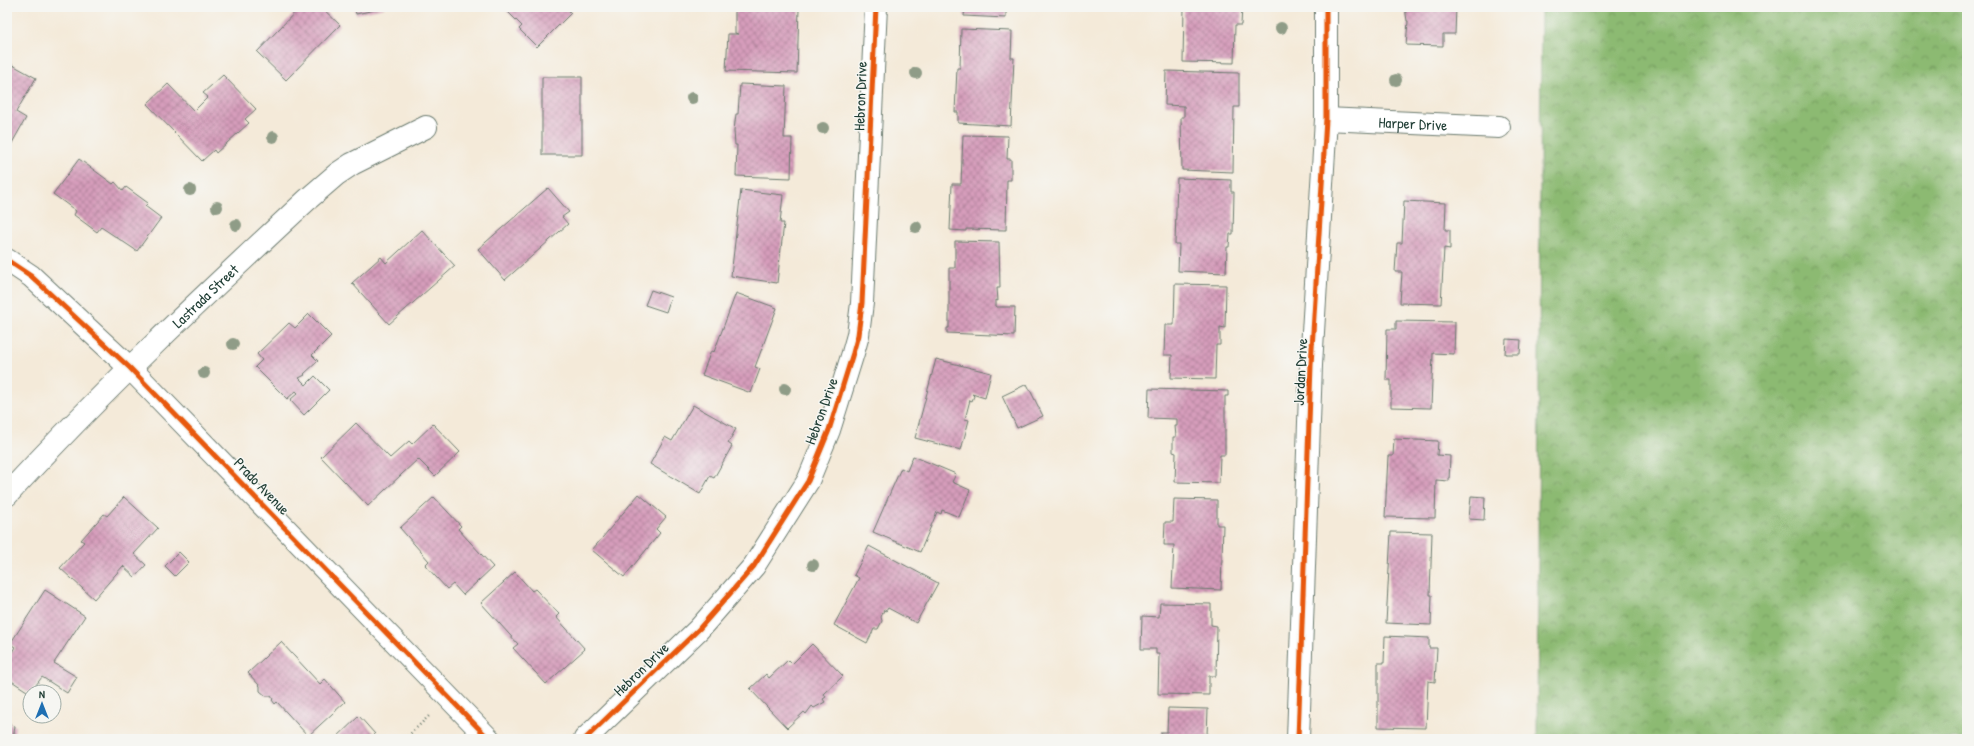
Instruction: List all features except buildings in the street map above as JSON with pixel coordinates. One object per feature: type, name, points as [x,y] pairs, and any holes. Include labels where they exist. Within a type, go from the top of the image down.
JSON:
[{"type":"street","name":"Hebron Drive","points":[[585,739],[699,629],[754,566],[808,481],[829,430],[854,353],[862,303],[876,7]]},
{"type":"street","name":"Jordan Drive","points":[[1298,739],[1311,365],[1326,119],[1326,7]]},
{"type":"street","name":"Harper Drive","points":[[1326,119],[1499,127]]},
{"type":"street","name":"Lastrada Street","points":[[7,494],[130,368],[337,174],[352,164],[426,127]]},
{"type":"street","name":"Prado Avenue","points":[[7,260],[37,281],[130,368],[489,739]]},
{"type":"path","points":[[405,739],[449,697]]},
{"type":"green space","points":[[1541,7],[1967,7],[1967,739],[1537,739]]},
{"type":"cycle path","points":[[585,739],[699,629],[754,566],[808,481],[829,430],[858,335],[862,303],[876,7]]},
{"type":"cycle path","points":[[1298,739],[1311,365],[1326,119],[1326,7]]},
{"type":"cycle path","points":[[7,260],[31,276],[130,368],[489,739]]}]
